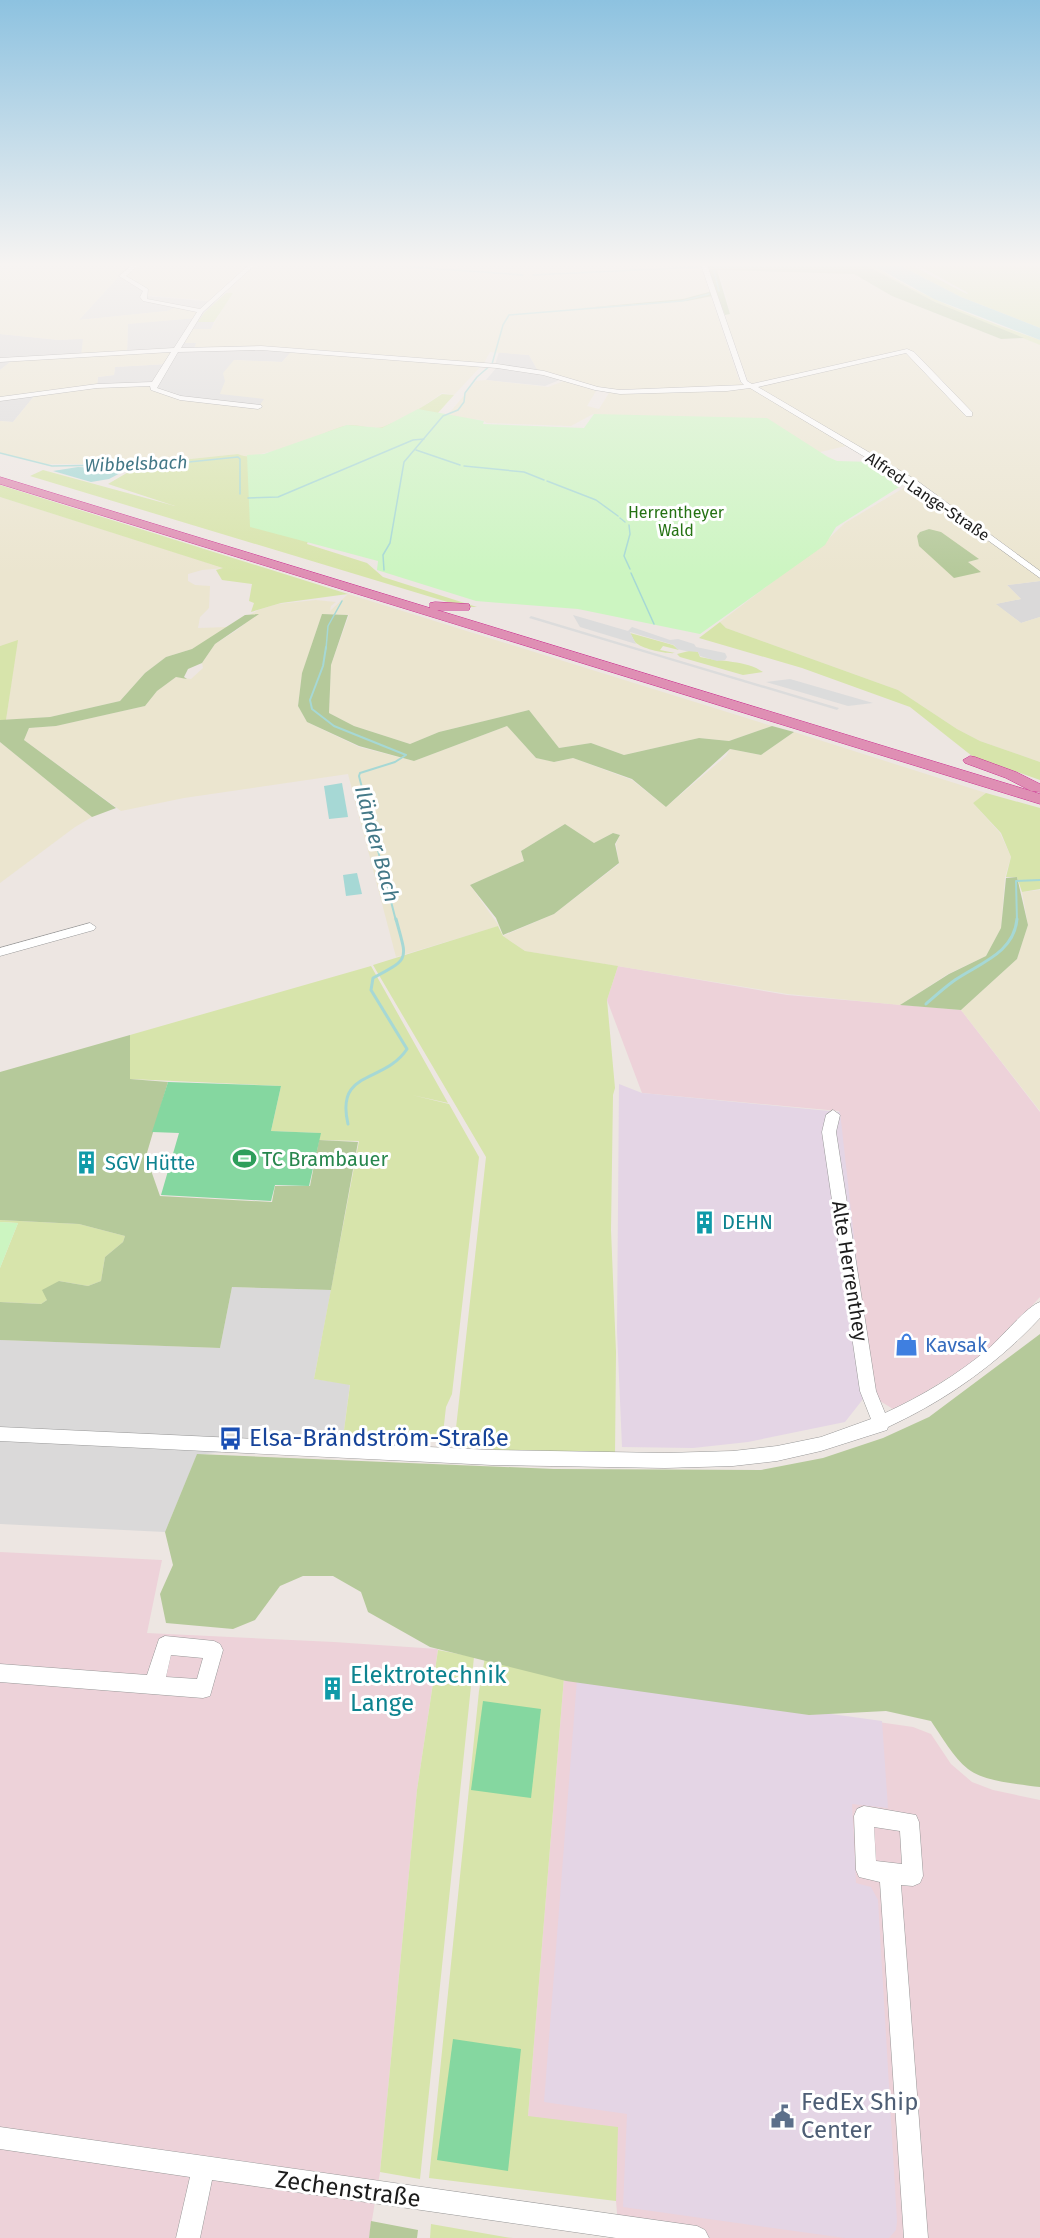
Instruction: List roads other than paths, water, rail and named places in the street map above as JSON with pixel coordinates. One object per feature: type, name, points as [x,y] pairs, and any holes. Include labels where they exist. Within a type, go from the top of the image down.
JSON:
[{"type":"highway","points":[[0,472],[1039,792]]},
{"type":"highway","points":[[0,480],[1039,792]]},
{"type":"highway","points":[[435,606],[464,608]]},
{"type":"highway","points":[[970,760],[1011,775],[1039,792]]},
{"type":"street","points":[[166,366],[154,384],[153,389],[157,391],[180,398],[258,407]]},
{"type":"street","points":[[494,366],[544,373],[611,392],[749,387],[797,379],[846,366]]},
{"type":"street","points":[[739,366],[744,382],[749,387]]},
{"type":"street","points":[[925,366],[969,414]]},
{"type":"street","points":[[0,399],[97,386],[154,384]]},
{"type":"street","name":"Alfred-Lange-Straße","points":[[749,387],[913,482],[1040,574]]},
{"type":"street","points":[[0,952],[36,944],[72,930],[90,927]]},
{"type":"street","name":"Alte Herrenthey","points":[[833,1115],[829,1132],[868,1390],[881,1425]]},
{"type":"street","points":[[0,1434],[553,1460],[689,1461],[759,1457],[819,1445],[881,1425],[917,1407],[970,1374],[995,1353],[1040,1308]]},
{"type":"street","points":[[0,1673],[154,1685]]},
{"type":"street","points":[[890,1873],[916,2238]]},
{"type":"street","name":"Zechenstraße","points":[[0,2138],[697,2238]]},
{"type":"street","points":[[188,2238],[203,2168]]},
{"type":"water","points":[[78,467],[128,469],[109,479],[91,482],[53,471]]},
{"type":"water","points":[[342,783],[348,817],[329,819],[324,786]]},
{"type":"water","points":[[357,873],[362,894],[346,896],[343,875]]},
{"type":"waterway","name":"Iländer Bach","points":[[423,439],[443,416],[458,410],[464,402],[465,393],[477,377],[489,366]]},
{"type":"waterway","name":"Wibbelsbach","points":[[248,498],[278,497],[413,440],[423,439]]},
{"type":"waterway","name":"Iländer Bach","points":[[384,570],[383,555],[390,543],[404,462],[423,439]]},
{"type":"waterway","points":[[416,450],[460,465]]},
{"type":"waterway","name":"Wibbelsbach","points":[[0,453],[52,466],[169,464],[238,457],[240,459],[240,494]]},
{"type":"waterway","points":[[464,466],[524,472],[544,480]]},
{"type":"waterway","points":[[547,481],[596,500],[618,516]]},
{"type":"waterway","points":[[620,518],[625,522]]},
{"type":"waterway","points":[[629,525],[630,534],[624,556],[630,569]]},
{"type":"waterway","points":[[631,573],[654,624]]},
{"type":"waterway","name":"Iländer Bach","points":[[326,649],[328,626],[342,601]]},
{"type":"waterway","name":"Iländer Bach","points":[[326,647],[323,666],[310,700],[312,709],[334,726],[406,755],[395,762],[360,773],[359,776],[396,921]]},
{"type":"waterway","points":[[1017,919],[1016,881],[1040,880]]},
{"type":"waterway","name":"Iländer Bach","points":[[348,1124],[346,1106],[348,1094],[355,1085],[386,1068],[407,1049],[371,990],[373,978],[394,966],[403,956],[404,950],[396,919]]},
{"type":"waterway","points":[[926,1004],[955,980],[1003,949],[1010,940],[1017,919]]},
{"type":"place","name":"TC Brambauer","points":[[244,1159]]},
{"type":"place","name":"SGV Hütte","points":[[87,1163]]},
{"type":"place","name":"DEHN","points":[[704,1222]]},
{"type":"place","name":"Kavsak","points":[[907,1345]]},
{"type":"place","name":"Elsa-Brändström-Straße","points":[[231,1438]]},
{"type":"place","name":"Elektrotechnik Lange","points":[[332,1689]]},
{"type":"place","name":"FedEx Ship Center","points":[[783,2116]]},
{"type":"park label","name":"Herrentheyer Wald","points":[[676,521]]}]
